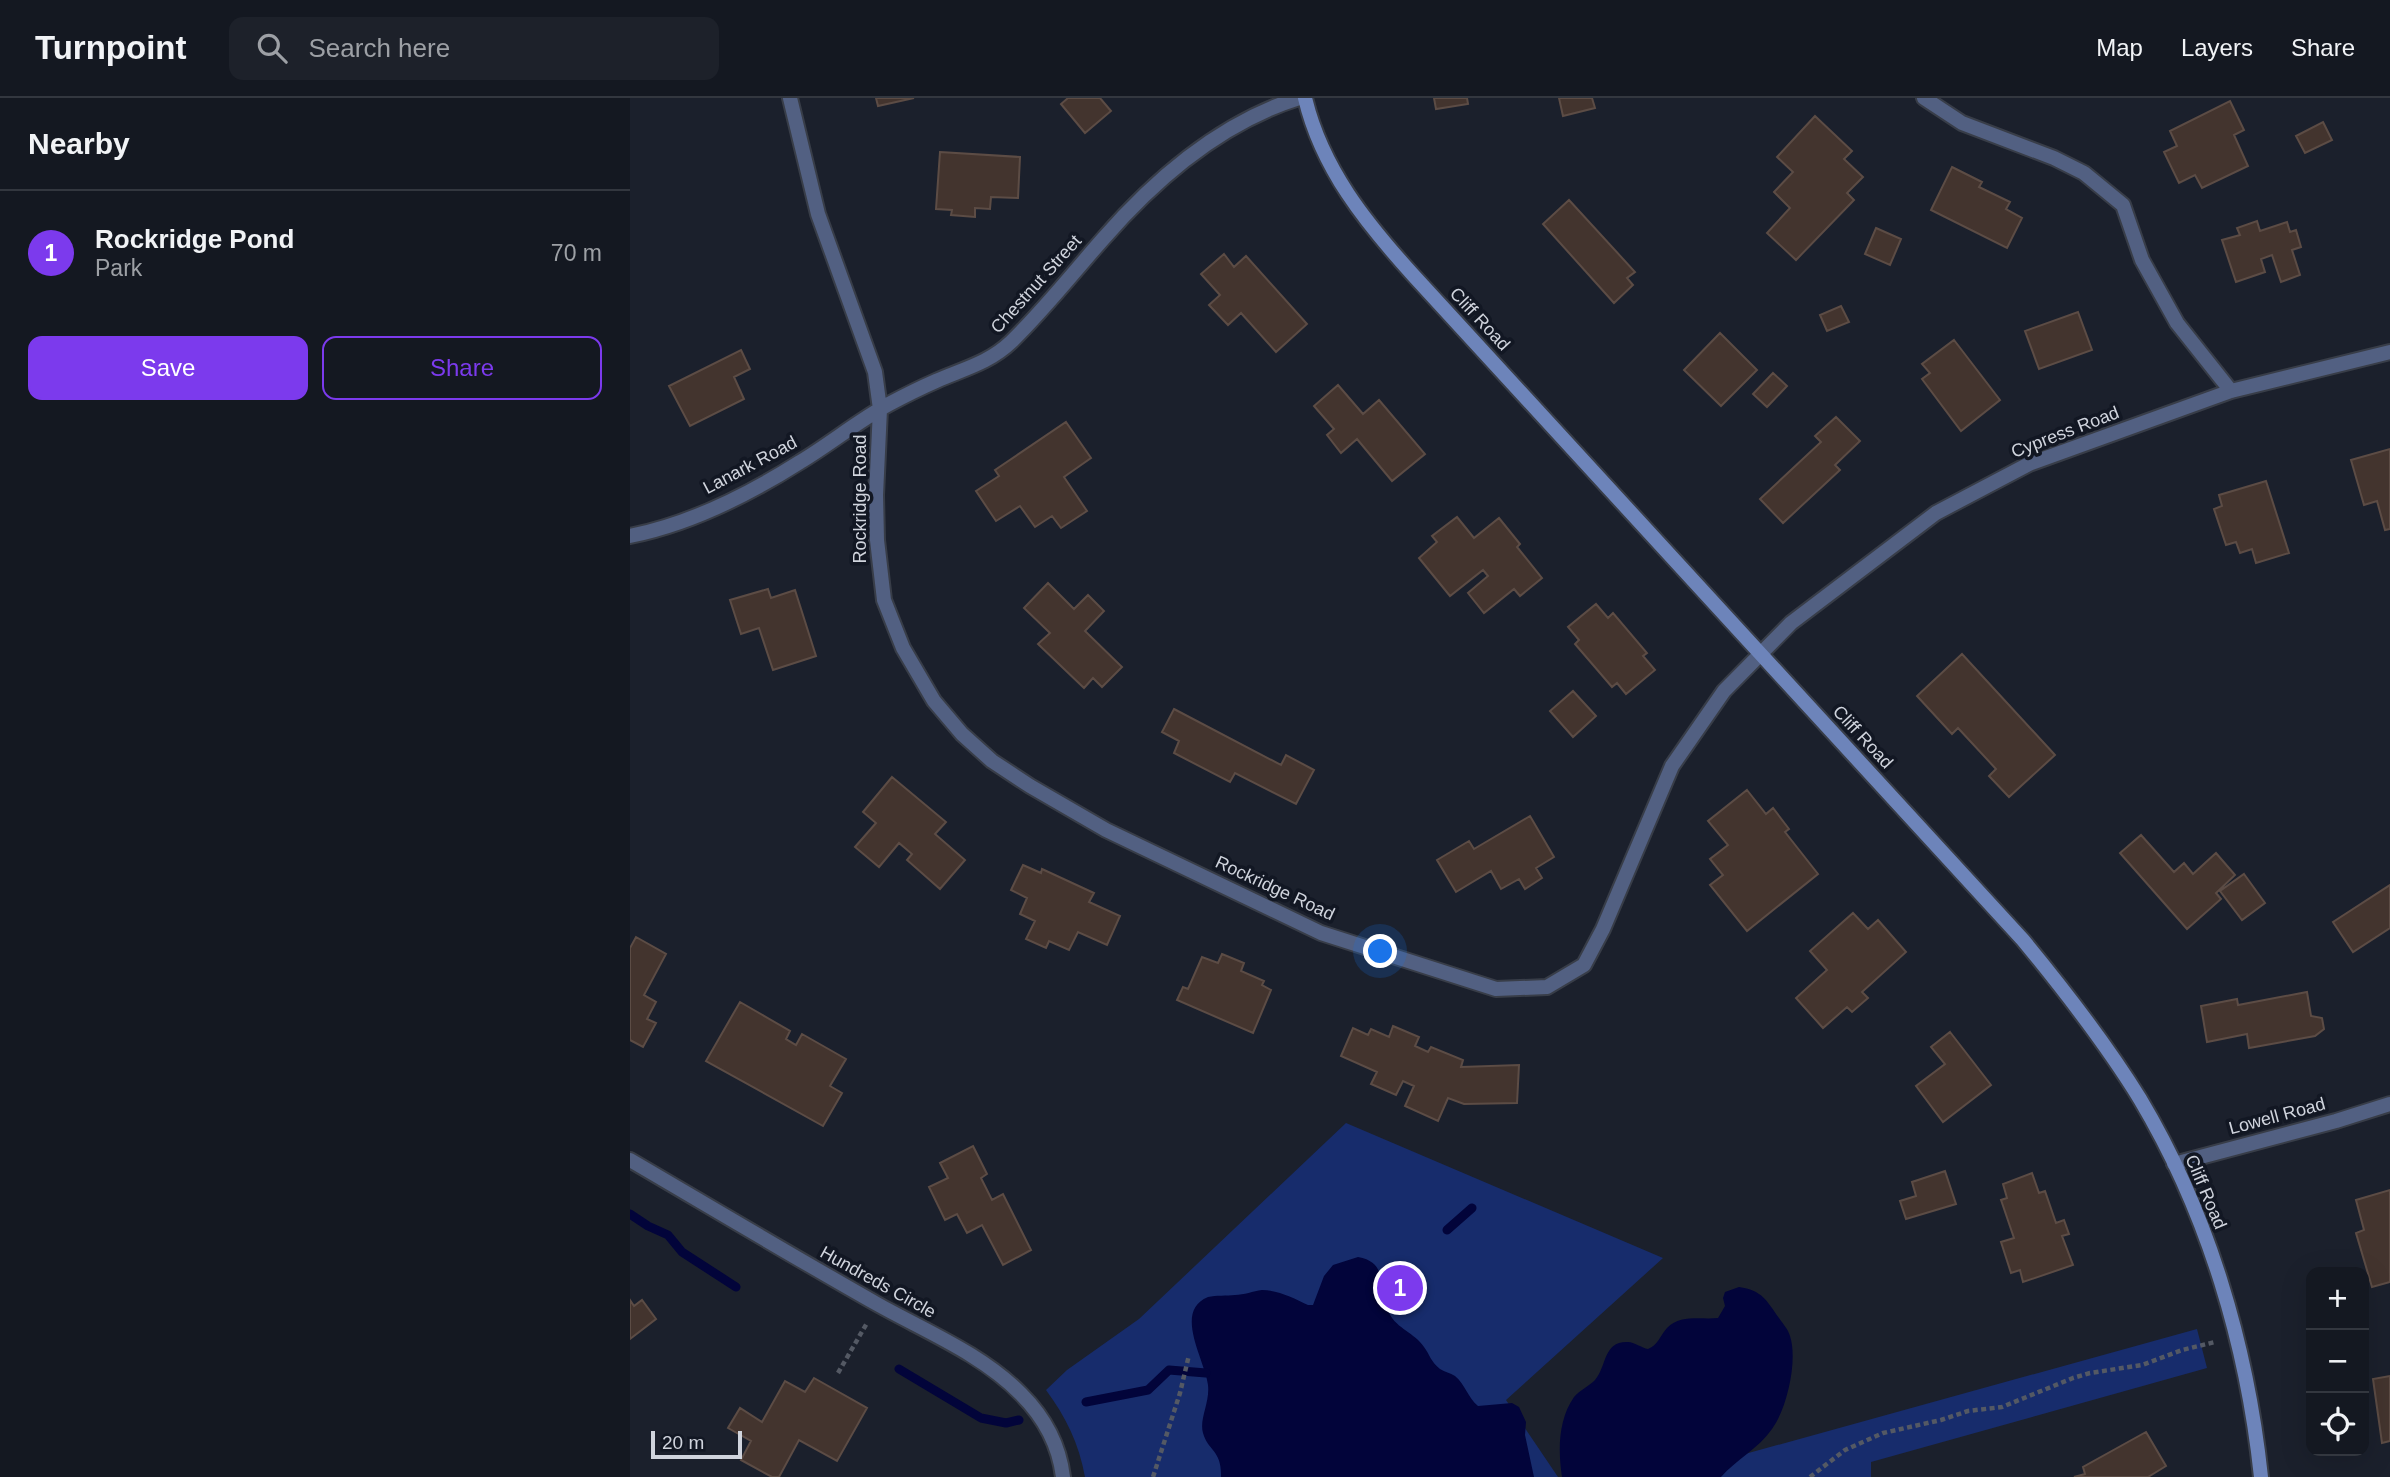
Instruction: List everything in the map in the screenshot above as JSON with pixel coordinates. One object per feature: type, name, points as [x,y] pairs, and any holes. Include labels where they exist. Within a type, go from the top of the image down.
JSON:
[{"type":"street","points":[[790,98],[818,214],[875,372],[880,409]]},
{"type":"street","name":"Chestnut Street","points":[[880,409],[922,387],[975,366],[999,352],[1031,321],[1120,219],[1172,170],[1231,129],[1266,110],[1299,98]]},
{"type":"street","name":"Cliff Road","points":[[1305,98],[1321,149],[1367,222],[1989,902],[2059,984],[2127,1078],[2174,1164],[2204,1235],[2237,1336],[2253,1417],[2261,1477]]},
{"type":"street","points":[[1924,98],[1962,123],[2054,158],[2084,173],[2123,205],[2142,260],[2177,323],[2231,391]]},
{"type":"street","name":"Cypress Road","points":[[1759,653],[1791,623],[1936,513],[2029,464],[2231,391],[2390,352]]},
{"type":"street","name":"Lanark Road","points":[[630,536],[691,517],[752,490],[801,462],[880,409]]},
{"type":"street","name":"Rockridge Road","points":[[880,409],[876,516],[878,564],[884,600],[895,633],[928,692],[977,748],[1030,786],[1076,814],[1321,933],[1496,989],[1548,986],[1584,965],[1603,929],[1672,766],[1724,691],[1759,653]]},
{"type":"street","name":"Lowell Road","points":[[2174,1164],[2390,1104]]},
{"type":"street","name":"Hundreds Circle","points":[[630,1160],[976,1359],[1020,1392],[1032,1405],[1049,1431],[1060,1458],[1063,1477]]},
{"type":"path","points":[[838,1373],[877,1304]]},
{"type":"path","points":[[1810,1477],[1845,1450],[1883,1433],[1968,1411],[2002,1407],[2073,1378],[2142,1365],[2182,1350],[2237,1336]]},
{"type":"path","points":[[1153,1477],[1189,1355]]},
{"type":"shaded area","points":[[1346,1123],[1663,1258],[1506,1400],[1558,1477],[1085,1477],[1071,1431],[1046,1390],[1067,1370],[1139,1319]]},
{"type":"shaded area","points":[[1358,1257],[1368,1260],[1379,1271],[1385,1304],[1392,1318],[1420,1342],[1437,1366],[1458,1379],[1478,1406],[1512,1403],[1519,1407],[1526,1422],[1525,1435],[1534,1477],[1221,1477],[1219,1461],[1205,1439],[1202,1428],[1208,1385],[1192,1324],[1193,1313],[1198,1304],[1208,1297],[1268,1290],[1313,1305],[1324,1276],[1333,1265]]},
{"type":"shaded area","points":[[1739,1287],[1759,1294],[1767,1302],[1788,1331],[1792,1346],[1790,1384],[1782,1409],[1767,1436],[1721,1477],[1562,1477],[1560,1446],[1565,1416],[1574,1397],[1595,1380],[1610,1350],[1620,1343],[1628,1342],[1648,1349],[1657,1343],[1667,1328],[1678,1321],[1718,1318],[1725,1306],[1725,1292]]},
{"type":"shaded area","points":[[2197,1329],[2207,1368],[1871,1462],[1871,1477],[1662,1477]]},
{"type":"building","points":[[876,98],[914,98],[878,106]]},
{"type":"building","points":[[1068,98],[1100,98],[1111,111],[1085,133],[1061,104]]},
{"type":"building","points":[[1434,98],[1467,98],[1468,104],[1436,109]]},
{"type":"building","points":[[1559,98],[1592,98],[1595,108],[1563,116]]},
{"type":"building","points":[[2230,101],[2244,130],[2234,135],[2248,166],[2202,188],[2195,175],[2179,183],[2164,152],[2177,146],[2170,131]]},
{"type":"building","points":[[1815,116],[1852,151],[1844,159],[1863,177],[1847,193],[1854,200],[1796,260],[1767,233],[1790,208],[1774,192],[1793,172],[1777,157]]},
{"type":"building","points":[[2323,122],[2332,140],[2305,153],[2296,136]]},
{"type":"building","points":[[940,152],[1020,157],[1018,198],[991,197],[990,209],[975,208],[975,217],[951,215],[952,210],[936,209]]},
{"type":"building","points":[[1952,167],[1982,182],[1979,187],[2010,202],[2006,209],[2022,218],[2007,248],[1931,210]]},
{"type":"building","points":[[1569,200],[1635,272],[1627,278],[1633,285],[1614,303],[1543,224]]},
{"type":"building","points":[[2257,221],[2260,231],[2287,222],[2290,232],[2296,230],[2301,247],[2292,250],[2300,275],[2281,282],[2272,255],[2261,259],[2265,272],[2236,282],[2222,240],[2240,235],[2237,228]]},
{"type":"building","points":[[1876,228],[1901,239],[1890,265],[1865,254]]},
{"type":"building","points":[[1224,254],[1234,267],[1246,256],[1307,324],[1276,352],[1241,313],[1228,325],[1209,305],[1220,295],[1201,274]]},
{"type":"building","points":[[1841,306],[1849,322],[1827,331],[1820,315]]},
{"type":"building","points":[[2078,312],[2092,350],[2039,369],[2025,331]]},
{"type":"building","points":[[1720,333],[1757,370],[1721,406],[1684,370]]},
{"type":"building","points":[[1954,340],[2000,400],[1961,431],[1922,379],[1930,373],[1922,364]]},
{"type":"building","points":[[741,350],[750,369],[734,377],[744,399],[690,426],[669,386]]},
{"type":"building","points":[[1773,373],[1787,386],[1767,407],[1753,394]]},
{"type":"building","points":[[1338,385],[1363,414],[1379,400],[1425,454],[1392,481],[1357,439],[1341,453],[1327,435],[1334,429],[1314,406]]},
{"type":"building","points":[[1836,417],[1860,441],[1835,465],[1840,470],[1783,523],[1760,499],[1821,442],[1815,436]]},
{"type":"building","points":[[1066,422],[1091,458],[1064,477],[1087,511],[1061,528],[1052,516],[1035,527],[1020,506],[996,521],[976,491],[999,476],[995,470]]},
{"type":"building","points":[[2390,449],[2390,529],[2385,530],[2377,501],[2364,505],[2351,460]]},
{"type":"building","points":[[2266,481],[2289,553],[2256,563],[2252,549],[2240,553],[2236,542],[2226,545],[2214,509],[2222,506],[2219,495]]},
{"type":"building","points":[[1457,517],[1474,538],[1499,518],[1520,544],[1517,547],[1542,578],[1520,596],[1514,589],[1484,613],[1468,593],[1488,576],[1483,570],[1450,596],[1419,558],[1437,542],[1432,536]]},
{"type":"building","points":[[1048,583],[1074,609],[1088,595],[1104,611],[1085,631],[1122,667],[1102,687],[1093,678],[1084,688],[1038,644],[1050,633],[1024,608]]},
{"type":"building","points":[[768,589],[771,598],[795,590],[816,656],[773,670],[759,628],[741,634],[730,600]]},
{"type":"building","points":[[1596,604],[1608,618],[1613,613],[1647,653],[1643,656],[1655,670],[1626,694],[1617,683],[1612,687],[1575,644],[1579,640],[1568,627]]},
{"type":"building","points":[[1962,654],[2055,755],[2009,797],[1989,776],[1996,769],[1958,728],[1952,734],[1917,696]]},
{"type":"building","points":[[1573,691],[1596,716],[1573,737],[1550,711]]},
{"type":"building","points":[[1174,709],[1281,765],[1286,755],[1314,770],[1296,804],[1235,773],[1230,782],[1174,753],[1179,741],[1162,732]]},
{"type":"building","points":[[892,777],[946,822],[935,834],[965,860],[940,889],[907,860],[912,854],[899,843],[879,867],[855,847],[876,823],[863,812]]},
{"type":"building","points":[[1747,790],[1766,814],[1773,808],[1789,829],[1785,832],[1818,874],[1747,931],[1710,885],[1723,875],[1710,859],[1728,845],[1708,821]]},
{"type":"building","points":[[1530,816],[1554,857],[1536,868],[1542,878],[1525,889],[1519,879],[1501,889],[1491,871],[1456,892],[1437,860],[1469,841],[1474,849]]},
{"type":"building","points":[[2141,835],[2174,872],[2184,863],[2193,874],[2216,853],[2235,875],[2216,893],[2221,899],[2187,929],[2120,853]]},
{"type":"building","points":[[1023,865],[1041,873],[1042,869],[1094,893],[1089,902],[1120,916],[1107,945],[1078,932],[1069,950],[1049,941],[1046,948],[1026,939],[1035,921],[1020,914],[1027,898],[1011,890]]},
{"type":"building","points":[[2244,874],[2265,903],[2242,920],[2220,891]]},
{"type":"building","points":[[2390,885],[2390,928],[2353,952],[2333,922]]},
{"type":"building","points":[[1853,913],[1868,929],[1878,920],[1906,952],[1862,992],[1868,998],[1852,1012],[1847,1007],[1823,1028],[1796,998],[1827,970],[1810,951]]},
{"type":"building","points":[[636,937],[666,954],[644,995],[656,1002],[647,1019],[656,1023],[643,1047],[630,1040],[630,948]]},
{"type":"building","points":[[1222,954],[1244,963],[1241,971],[1264,981],[1262,985],[1271,990],[1253,1033],[1177,1000],[1183,987],[1188,989],[1202,957],[1218,963]]},
{"type":"building","points":[[2307,992],[2311,1016],[2322,1018],[2324,1029],[2315,1036],[2249,1048],[2247,1034],[2207,1042],[2201,1006],[2237,999],[2238,1005]]},
{"type":"building","points":[[740,1002],[790,1031],[786,1039],[796,1045],[802,1034],[846,1059],[830,1086],[842,1093],[823,1126],[706,1061]]},
{"type":"building","points":[[1393,1026],[1419,1037],[1415,1046],[1428,1052],[1431,1047],[1463,1060],[1461,1067],[1519,1065],[1517,1103],[1464,1104],[1448,1098],[1438,1121],[1405,1106],[1414,1086],[1403,1081],[1396,1095],[1371,1084],[1377,1072],[1341,1056],[1353,1028],[1368,1035],[1371,1029],[1389,1037]]},
{"type":"building","points":[[1950,1032],[1991,1085],[1943,1122],[1916,1086],[1945,1064],[1931,1047]]},
{"type":"building","points":[[973,1146],[987,1174],[981,1178],[992,1200],[1003,1194],[1031,1250],[1003,1265],[982,1225],[967,1233],[957,1214],[945,1220],[929,1187],[948,1178],[940,1163]]},
{"type":"building","points":[[1945,1171],[1956,1204],[1906,1219],[1900,1201],[1916,1196],[1912,1182]]},
{"type":"building","points":[[2032,1173],[2039,1193],[2045,1191],[2056,1223],[2064,1220],[2069,1234],[2062,1236],[2073,1265],[2023,1282],[2020,1270],[2011,1273],[2001,1242],[2014,1238],[2001,1200],[2007,1198],[2003,1184]]},
{"type":"building","points":[[2390,1190],[2390,1282],[2372,1287],[2369,1267],[2366,1267],[2356,1233],[2364,1230],[2356,1200]]},
{"type":"building","points":[[630,1300],[634,1306],[642,1300],[656,1319],[630,1339]]},
{"type":"building","points":[[2390,1376],[2390,1441],[2382,1443],[2373,1379]]},
{"type":"building","points":[[814,1378],[867,1408],[837,1461],[799,1440],[779,1477],[772,1477],[741,1460],[751,1441],[728,1428],[740,1408],[762,1422],[785,1381],[805,1392]]},
{"type":"building","points":[[2146,1432],[2166,1466],[2148,1477],[2074,1477],[2085,1474],[2083,1467]]},
{"type":"waterway","points":[[1447,1230],[1472,1208]]},
{"type":"waterway","points":[[630,1214],[668,1235],[682,1252],[736,1287]]},
{"type":"waterway","points":[[899,1369],[981,1418],[1006,1423],[1019,1420]]},
{"type":"waterway","points":[[1086,1402],[1148,1390],[1169,1370],[1206,1373]]},
{"type":"place","name":"Rockridge Pond","points":[[1400,1288]]}]
